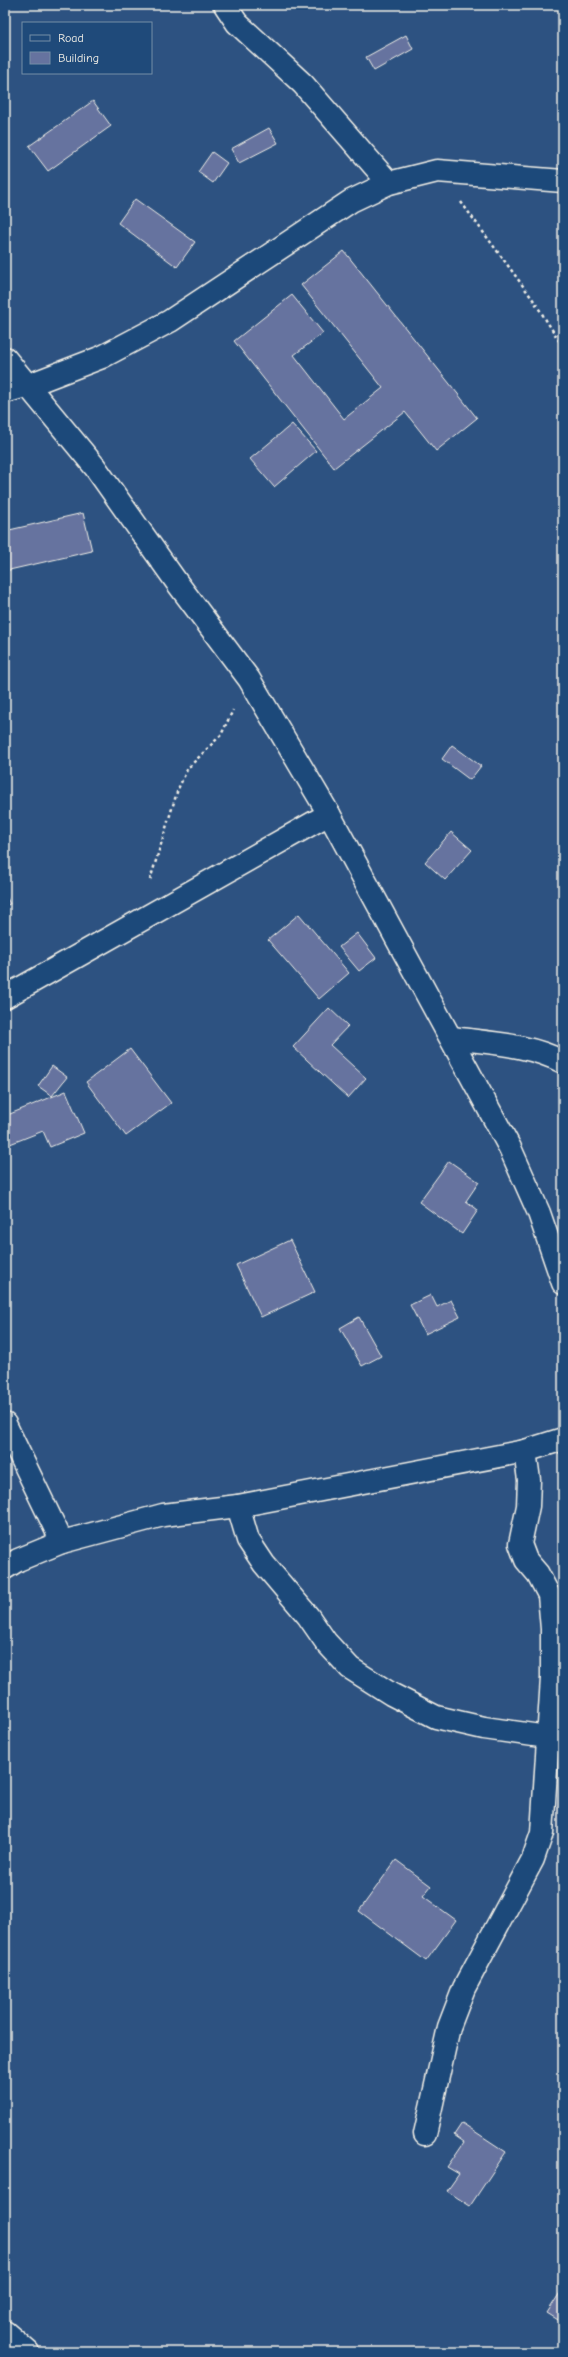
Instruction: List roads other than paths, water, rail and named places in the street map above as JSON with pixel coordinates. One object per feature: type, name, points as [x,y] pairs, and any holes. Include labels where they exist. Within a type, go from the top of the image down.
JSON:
[{"type":"street","points":[[225,5],[241,27],[276,57],[303,84],[389,183]]},
{"type":"street","points":[[5,392],[30,385],[102,357],[170,321],[351,201],[389,183],[437,171],[561,179]]},
{"type":"street","points":[[5,358],[30,385],[95,467],[178,584],[249,679],[329,814],[452,1038],[510,1148],[539,1213],[563,1283]]},
{"type":"street","points":[[5,996],[136,924],[329,814]]},
{"type":"street","points":[[452,1038],[518,1047],[548,1054],[563,1062]]},
{"type":"street","points":[[5,1424],[62,1542]]},
{"type":"street","points":[[5,1568],[18,1560],[62,1542],[163,1515],[238,1506],[525,1451],[563,1439]]},
{"type":"street","points":[[425,2134],[449,2027],[462,1995],[533,1859],[542,1833],[555,1740],[550,1602],[549,1595],[538,1574],[526,1560],[520,1544],[528,1506],[529,1480],[525,1451]]},
{"type":"street","points":[[238,1506],[248,1540],[260,1558],[308,1616],[326,1642],[350,1668],[391,1694],[436,1717],[484,1728],[555,1740]]},
{"type":"street","points":[[5,2332],[28,2352]]}]
